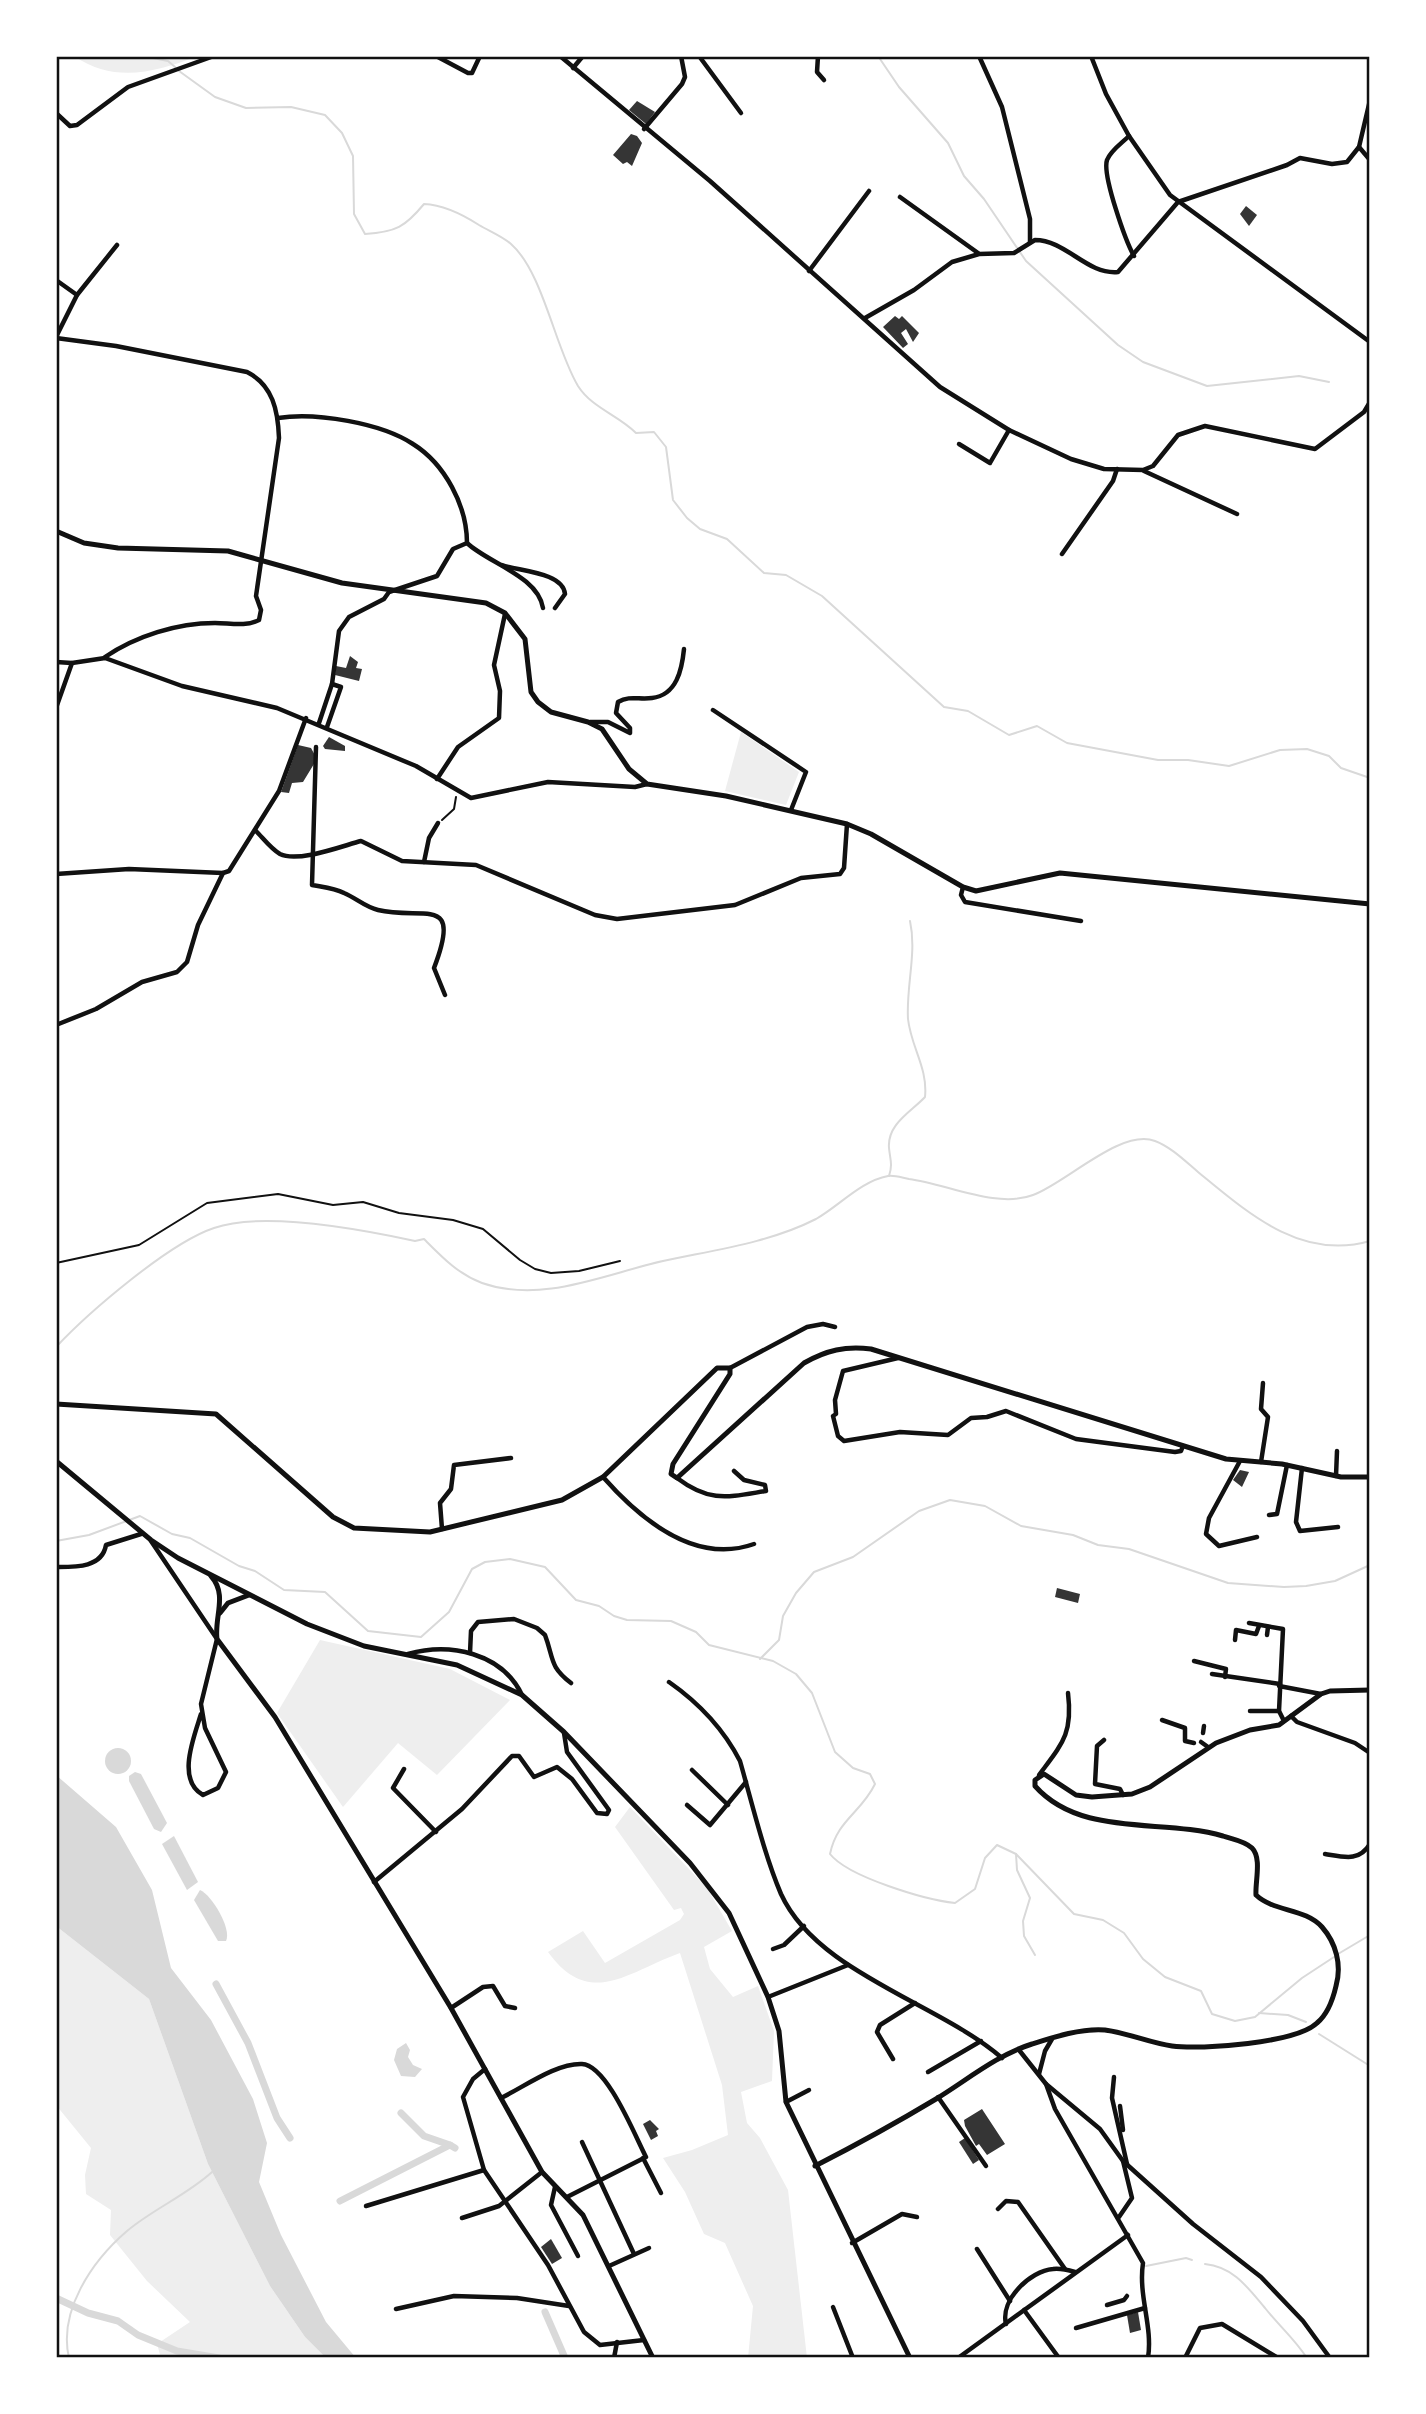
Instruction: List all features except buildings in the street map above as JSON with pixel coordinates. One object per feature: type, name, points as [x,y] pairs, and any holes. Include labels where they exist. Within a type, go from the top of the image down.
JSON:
[{"type":"street","points":[[56,113],[70,126],[77,125],[128,87],[162,77],[214,56]]},
{"type":"street","points":[[436,56],[468,73],[475,68],[480,56]]},
{"type":"street","points":[[560,56],[644,129],[710,181],[940,387],[1009,430],[1071,459],[1104,469],[1143,470],[1237,514]]},
{"type":"street","points":[[573,68],[583,56]]},
{"type":"street","points":[[644,129],[682,84],[685,77],[680,56]]},
{"type":"street","points":[[699,56],[741,113]]},
{"type":"street","points":[[818,56],[817,72],[824,80]]},
{"type":"street","points":[[979,56],[1002,107],[1030,219],[1030,242]]},
{"type":"street","points":[[1091,56],[1106,94],[1129,136],[1178,202],[1370,342]]},
{"type":"street","points":[[865,318],[914,290],[944,266],[979,254],[1014,253],[1035,240],[1051,242],[1111,273],[1124,269],[1178,202],[1287,165],[1300,158],[1332,164],[1346,162],[1359,147],[1370,100]]},
{"type":"street","points":[[1129,136],[1113,151],[1106,167],[1125,240],[1134,256]]},
{"type":"street","points":[[1359,147],[1370,160]]},
{"type":"street","points":[[809,271],[869,191]]},
{"type":"street","points":[[900,198],[979,254]]},
{"type":"street","points":[[56,662],[72,663],[105,658],[139,636],[212,623],[236,624],[259,620],[261,610],[256,596],[279,438],[278,418],[268,391],[259,378],[247,372],[116,346],[56,338],[77,295],[117,245]]},
{"type":"street","points":[[56,280],[77,295]]},
{"type":"street","points":[[1143,470],[1160,460],[1178,435],[1205,425],[1315,449],[1364,412],[1370,402]]},
{"type":"street","points":[[278,418],[294,415],[350,421],[400,436],[416,446],[456,492],[464,512],[467,543],[534,590],[543,608]]},
{"type":"street","points":[[959,444],[990,463],[1009,430]]},
{"type":"street","points":[[1062,554],[1113,481],[1117,469]]},
{"type":"street","points":[[56,531],[84,543],[118,548],[198,549],[251,558],[342,583],[389,592],[486,603],[505,613],[525,639],[531,692],[538,702],[551,712],[589,722],[602,729],[629,769],[647,784]]},
{"type":"street","points":[[318,723],[331,684],[336,645],[343,623],[359,610],[384,599],[389,592],[438,576],[453,549],[467,543]]},
{"type":"street","points":[[494,563],[540,572],[561,586],[565,594],[555,608]]},
{"type":"street","points":[[437,779],[458,747],[499,718],[500,691],[494,665],[505,613]]},
{"type":"street","points":[[589,722],[608,722],[630,733],[615,707],[624,698],[652,698],[670,689],[682,669],[684,649]]},
{"type":"street","points":[[105,658],[182,686],[251,700],[306,718],[416,766],[471,798],[548,782],[635,787],[647,784],[726,796],[847,824],[872,834],[963,887],[984,890],[1045,875],[1085,874],[1370,904]]},
{"type":"street","points":[[56,708],[72,663]]},
{"type":"street","points":[[327,727],[341,687],[331,684]]},
{"type":"street","points":[[713,710],[806,772],[791,810]]},
{"type":"street","points":[[56,874],[129,869],[223,873],[229,870],[279,791],[306,718]]},
{"type":"street","points":[[316,747],[312,885],[346,893],[376,910],[398,914],[419,911],[432,913],[439,918],[444,928],[444,941],[434,968],[444,995]]},
{"type":"street","points":[[424,862],[429,838],[438,823]]},
{"type":"street","points":[[256,831],[277,853],[285,856],[313,854],[361,841],[402,861],[476,865],[595,915],[617,919],[735,905],[801,878],[840,874],[844,868],[847,824]]},
{"type":"street","points":[[56,1025],[96,1009],[142,982],[177,972],[187,962],[198,925],[223,873]]},
{"type":"street","points":[[963,887],[961,895],[965,902],[1081,921]]},
{"type":"street","points":[[56,1404],[216,1414],[305,1495],[345,1525],[367,1530],[417,1533],[562,1500],[603,1477],[717,1368],[730,1368],[807,1327],[822,1324],[835,1327]]},
{"type":"street","points":[[677,1478],[804,1363],[819,1354],[850,1347],[898,1358],[1240,1461],[1287,1465],[1336,1476],[1370,1477]]},
{"type":"street","points":[[898,1358],[843,1371],[833,1416],[838,1436],[844,1441],[900,1432],[948,1435],[971,1418],[987,1418],[1006,1411],[1076,1439],[1175,1451],[1181,1451],[1183,1446]]},
{"type":"street","points":[[730,1368],[730,1374],[673,1464],[671,1474],[701,1493],[719,1498],[766,1491],[765,1485],[744,1480],[734,1471]]},
{"type":"street","points":[[1261,1463],[1268,1417],[1261,1409],[1263,1383]]},
{"type":"street","points":[[1336,1476],[1337,1451]]},
{"type":"street","points":[[442,1529],[439,1503],[453,1485],[454,1465],[511,1458]]},
{"type":"street","points":[[56,1461],[141,1534],[233,1586],[333,1635],[364,1646],[478,1671],[522,1695],[564,1732],[708,1884],[729,1913],[768,1997],[779,2031],[786,2102],[910,2358]]},
{"type":"street","points":[[1240,1461],[1209,1518],[1206,1534],[1219,1546],[1257,1537]]},
{"type":"street","points":[[1269,1515],[1277,1514],[1287,1465]]},
{"type":"street","points":[[1302,1468],[1296,1522],[1300,1531],[1338,1527]]},
{"type":"street","points":[[603,1477],[656,1526],[673,1536],[719,1551],[754,1544]]},
{"type":"street","points":[[56,1567],[92,1563],[99,1560],[106,1545],[141,1534]]},
{"type":"street","points":[[151,1541],[217,1639],[275,1717],[451,2008],[542,2172],[583,2215],[653,2358]]},
{"type":"street","points":[[201,1714],[226,1772],[218,1788],[203,1795],[196,1791],[189,1778],[191,1749],[201,1714],[206,1674],[217,1639],[220,1598],[218,1586],[209,1573]]},
{"type":"street","points":[[220,1598],[233,1586]]},
{"type":"street","points":[[218,1616],[228,1603],[233,1586]]},
{"type":"street","points":[[228,1603],[251,1595]]},
{"type":"street","points":[[470,1653],[471,1631],[478,1622],[525,1622],[545,1635],[552,1663],[557,1672],[571,1683]]},
{"type":"street","points":[[1249,1623],[1283,1629],[1279,1711],[1284,1721]]},
{"type":"street","points":[[1235,1640],[1236,1630],[1256,1634],[1259,1626]]},
{"type":"street","points":[[1267,1635],[1268,1627]]},
{"type":"street","points":[[407,1654],[424,1649],[470,1653],[489,1658],[515,1679],[522,1695]]},
{"type":"street","points":[[1194,1661],[1226,1669],[1225,1677]]},
{"type":"street","points":[[1212,1674],[1321,1695],[1370,1690]]},
{"type":"street","points":[[669,1682],[717,1724],[740,1761],[781,1894],[804,1926],[848,1965],[982,2040],[1002,2058]]},
{"type":"street","points":[[815,2166],[1002,2058],[1052,2039],[1083,2031],[1104,2030],[1176,2047],[1204,2047],[1298,2034],[1316,2024],[1325,2014],[1339,1975],[1339,1961],[1334,1947],[1316,1921],[1264,1902],[1256,1895],[1257,1858],[1253,1849],[1241,1841],[1212,1833],[1172,1826],[1126,1825],[1081,1814],[1042,1794],[1035,1786],[1039,1775],[1066,1740],[1070,1724],[1068,1693]]},
{"type":"street","points":[[1039,1775],[1052,1777],[1076,1795],[1123,1795],[1150,1787],[1204,1741],[1284,1721],[1321,1695]]},
{"type":"street","points":[[1250,1711],[1279,1711]]},
{"type":"street","points":[[1291,1716],[1297,1722],[1355,1743],[1370,1753]]},
{"type":"street","points":[[1162,1720],[1185,1728],[1185,1741],[1194,1743]]},
{"type":"street","points":[[1204,1726],[1204,1741]]},
{"type":"street","points":[[373,1883],[436,1832],[512,1756],[519,1756],[534,1777],[557,1767],[572,1779],[597,1812],[607,1814],[609,1810],[567,1752],[564,1732]]},
{"type":"street","points":[[1104,1740],[1097,1745],[1095,1784],[1120,1789],[1123,1795]]},
{"type":"street","points":[[404,1769],[393,1788],[436,1832]]},
{"type":"street","points":[[692,1770],[728,1805]]},
{"type":"street","points":[[687,1805],[710,1825],[746,1782]]},
{"type":"street","points":[[1325,1854],[1356,1857],[1365,1853],[1370,1844]]},
{"type":"street","points":[[773,1949],[784,1945],[804,1926]]},
{"type":"street","points":[[768,1997],[848,1965]]},
{"type":"street","points":[[451,2008],[483,1987],[493,1986],[505,2006],[515,2008]]},
{"type":"street","points":[[893,2059],[877,2032],[880,2025],[915,2003]]},
{"type":"street","points":[[1039,2074],[1045,2051],[1052,2039]]},
{"type":"street","points":[[928,2072],[982,2040]]},
{"type":"street","points":[[1019,2050],[1046,2084],[1055,2109],[1143,2263],[1140,2293],[1151,2337],[1149,2358]]},
{"type":"street","points":[[501,2098],[566,2067],[592,2066],[610,2088],[646,2157],[566,2197]]},
{"type":"street","points":[[485,2068],[473,2078],[463,2097],[484,2170],[506,2200],[584,2332],[600,2345],[644,2340]]},
{"type":"street","points":[[1114,2077],[1112,2098],[1122,2135]]},
{"type":"street","points":[[1046,2084],[1100,2129],[1125,2163],[1193,2224],[1261,2277],[1303,2321],[1330,2358]]},
{"type":"street","points":[[786,2102],[809,2090]]},
{"type":"street","points":[[938,2097],[986,2166]]},
{"type":"street","points":[[1119,2217],[1132,2198],[1125,2163],[1120,2106]]},
{"type":"street","points":[[582,2142],[634,2254]]},
{"type":"street","points":[[643,2158],[661,2193]]},
{"type":"street","points":[[366,2206],[484,2170]]},
{"type":"street","points":[[462,2218],[485,2211],[506,2200],[542,2172]]},
{"type":"street","points":[[555,2187],[551,2206],[578,2256]]},
{"type":"street","points":[[998,2209],[1006,2201],[1017,2202],[1065,2269]]},
{"type":"street","points":[[852,2243],[902,2214],[917,2217]]},
{"type":"street","points":[[958,2358],[1128,2235]]},
{"type":"street","points":[[609,2266],[649,2248]]},
{"type":"street","points":[[977,2249],[1010,2301]]},
{"type":"street","points":[[1006,2324],[1010,2301],[1033,2276],[1044,2271],[1065,2269],[1075,2272]]},
{"type":"street","points":[[396,2309],[464,2296],[517,2298],[570,2306]]},
{"type":"street","points":[[1107,2305],[1124,2300],[1127,2296]]},
{"type":"street","points":[[833,2307],[853,2358]]},
{"type":"street","points":[[1076,2328],[1145,2308]]},
{"type":"street","points":[[1024,2309],[1059,2358]]},
{"type":"street","points":[[1185,2358],[1200,2328],[1222,2324],[1278,2358]]},
{"type":"street","points":[[614,2358],[617,2341]]},
{"type":"path","points":[[438,823],[454,809],[457,791]]},
{"type":"path","points":[[56,1264],[139,1245],[208,1203],[236,1197],[253,1198],[278,1194],[333,1205],[363,1202],[399,1213],[453,1220],[483,1229],[520,1260],[535,1269],[551,1273],[579,1272],[620,1261]]},
{"type":"shaded area","points":[[74,56],[198,56],[167,67],[120,73],[89,65]]},
{"type":"shaded area","points":[[741,732],[799,772],[786,805],[725,791]]},
{"type":"shaded area","points":[[320,1640],[450,1669],[510,1700],[437,1775],[398,1743],[343,1807],[277,1713]]},
{"type":"shaded area","points":[[118,1748],[127,1752],[131,1761],[127,1770],[118,1774],[109,1770],[105,1761],[109,1752]]},
{"type":"shaded area","points":[[135,1772],[141,1774],[167,1823],[161,1832],[154,1829],[129,1781],[129,1776]]},
{"type":"shaded area","points":[[56,1775],[116,1827],[152,1890],[171,1968],[211,2020],[253,2099],[267,2143],[259,2182],[281,2235],[326,2322],[356,2358],[326,2358],[305,2337],[270,2286],[208,2164],[149,1999],[56,1926]]},
{"type":"shaded area","points":[[630,1807],[707,1888],[732,1931],[704,1947],[710,1969],[733,1997],[758,1986],[774,2031],[772,2081],[741,2092],[747,2123],[760,2138],[788,2190],[807,2358],[748,2358],[753,2306],[725,2243],[704,2234],[685,2192],[663,2158],[692,2150],[728,2135],[722,2085],[680,1953],[627,1976],[595,1983],[579,1979],[564,1969],[548,1952],[583,1931],[605,1963],[680,1920],[684,1914],[681,1908],[674,1910],[615,1827]]},
{"type":"shaded area","points":[[174,1836],[198,1882],[187,1890],[162,1844]]},
{"type":"shaded area","points":[[200,1890],[210,1898],[220,1913],[226,1929],[226,1941],[218,1941],[194,1900]]},
{"type":"shaded area","points":[[56,1926],[149,1999],[208,2164],[270,2286],[305,2337],[326,2358],[161,2358],[157,2344],[190,2322],[147,2281],[110,2235],[111,2210],[86,2194],[85,2175],[91,2148],[56,2105]]},
{"type":"shaded area","points":[[406,2043],[410,2050],[408,2057],[413,2065],[422,2069],[415,2077],[401,2076],[394,2060],[397,2049]]},
{"type":"waterway","points":[[143,56],[168,61],[175,67]]},
{"type":"waterway","points":[[878,56],[899,87],[948,143],[964,176],[984,199],[1026,261],[1118,345],[1143,362],[1207,386],[1299,376],[1329,382]]},
{"type":"waterway","points":[[179,71],[215,97],[246,108],[291,107],[325,115],[342,133],[353,156],[354,214],[365,234],[399,227],[424,204],[446,208],[511,244],[532,273],[562,352],[584,394],[636,433],[654,432],[666,447],[673,500],[687,518],[700,529],[727,539],[764,573],[786,575],[822,596],[944,707],[968,711],[1009,735],[1037,726],[1067,743],[1158,760],[1188,760],[1229,766],[1280,750],[1307,749],[1329,756],[1341,768],[1370,778]]},
{"type":"waterway","points":[[889,1176],[889,1140],[892,1132],[901,1119],[925,1097],[922,1067],[908,1019],[912,957],[910,921]]},
{"type":"waterway","points":[[56,1347],[88,1316],[153,1263],[196,1236],[235,1223],[259,1221],[314,1224],[415,1241],[424,1239],[458,1270],[482,1283],[505,1289],[550,1289],[779,1234],[816,1219],[859,1188],[888,1176],[988,1197],[1019,1199],[1046,1189],[1110,1149],[1141,1139],[1155,1141],[1167,1147],[1236,1203],[1298,1239],[1345,1245],[1370,1241]]},
{"type":"waterway","points":[[760,1659],[779,1640],[783,1616],[796,1593],[814,1572],[853,1557],[919,1511],[950,1500],[985,1506],[1021,1526],[1073,1535],[1098,1545],[1129,1549],[1228,1583],[1306,1586],[1335,1581],[1370,1565]]},
{"type":"waterway","points":[[56,1541],[89,1535],[140,1516],[172,1534],[190,1538],[239,1566],[255,1571],[284,1590],[325,1592],[368,1631],[421,1637],[449,1612],[472,1569],[485,1562],[510,1559],[545,1567],[576,1600],[599,1606],[614,1616],[627,1620],[671,1621],[696,1632],[709,1645],[773,1661],[796,1674],[812,1693],[835,1752],[853,1768],[870,1774],[875,1784],[833,1842],[830,1854],[853,1871],[907,1892],[955,1903],[975,1889],[985,1858],[997,1845],[1016,1854],[1074,1914],[1103,1920],[1124,1933],[1143,1959],[1165,1977],[1201,1991],[1212,2014],[1235,2021],[1255,2017],[1302,1978],[1334,1957]]},
{"type":"waterway","points":[[1016,1854],[1017,1870],[1030,1898],[1023,1921],[1024,1936],[1035,1955]]},
{"type":"waterway","points":[[1338,1954],[1370,1935]]},
{"type":"waterway","points":[[216,1984],[248,2043],[277,2118],[290,2138]]},
{"type":"waterway","points":[[1259,2013],[1288,2015],[1306,2022]]},
{"type":"waterway","points":[[1319,2034],[1370,2066]]},
{"type":"waterway","points":[[401,2113],[424,2136],[450,2145]]},
{"type":"waterway","points":[[340,2201],[450,2145],[455,2148]]},
{"type":"waterway","points":[[69,2358],[68,2323],[73,2305],[90,2272],[127,2231],[212,2172]]},
{"type":"waterway","points":[[1146,2266],[1186,2258],[1192,2260]]},
{"type":"waterway","points":[[1205,2264],[1224,2269],[1240,2280],[1307,2358]]},
{"type":"waterway","points":[[56,2298],[88,2313],[118,2321],[138,2335],[177,2351],[219,2358]]},
{"type":"waterway","points":[[545,2312],[565,2358]]}]
